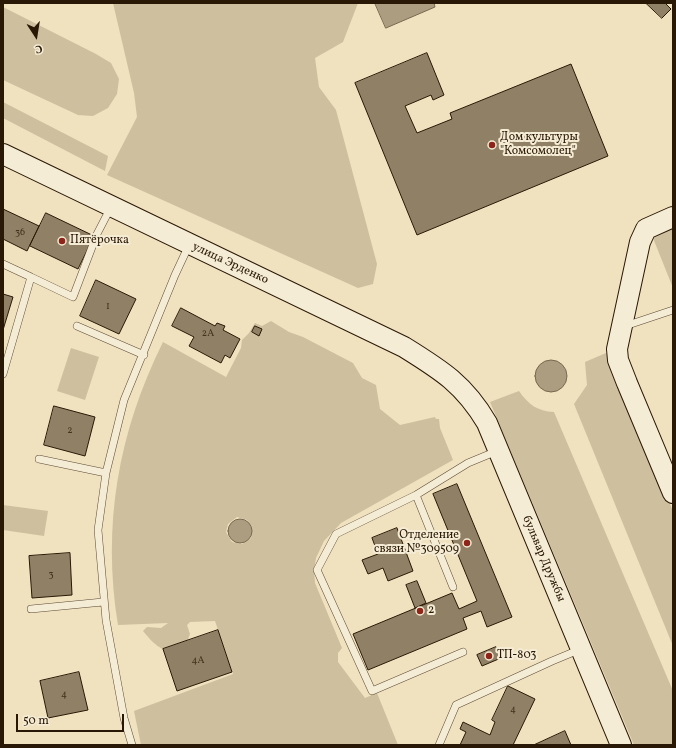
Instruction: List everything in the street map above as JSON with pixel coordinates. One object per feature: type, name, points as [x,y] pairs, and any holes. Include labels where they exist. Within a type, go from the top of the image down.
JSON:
[{"type":"main road","name":"улица Эрденко","points":[[3,154],[189,245],[404,347],[453,379]]},
{"type":"main road","points":[[665,220],[646,229],[640,242],[620,327],[617,349],[618,360],[673,492]]},
{"type":"main road","name":"бульвар Дружбы","points":[[453,379],[477,406],[487,423],[581,649],[618,744]]},
{"type":"lane","points":[[3,264],[73,297],[97,234],[111,207]]},
{"type":"lane","points":[[132,745],[123,714],[103,602],[98,530],[106,473],[124,400],[144,355],[175,275],[189,245]]},
{"type":"lane","points":[[3,374],[31,277]]},
{"type":"lane","points":[[620,327],[673,310]]},
{"type":"lane","points":[[77,326],[144,355]]},
{"type":"lane","points":[[463,652],[372,690],[317,570],[336,534],[416,495],[468,463],[498,451]]},
{"type":"lane","points":[[39,459],[106,473]]},
{"type":"lane","points":[[416,495],[453,587]]},
{"type":"lane","points":[[30,609],[103,602]]},
{"type":"lane","points":[[439,745],[456,705],[581,649]]},
{"type":"shaded area","points":[[113,3],[358,3],[343,42],[315,58],[319,87],[336,110],[377,264],[373,284],[358,288],[107,175],[137,117],[134,93]]},
{"type":"shaded area","points":[[375,3],[434,3],[435,7],[386,28]]},
{"type":"shaded area","points":[[3,7],[111,63],[119,79],[117,94],[108,108],[93,116],[78,115],[3,80]]},
{"type":"shaded area","points":[[3,102],[108,156],[105,171],[3,118]]},
{"type":"shaded area","points":[[673,228],[673,288],[653,238],[656,235]]},
{"type":"shaded area","points":[[271,321],[289,332],[303,337],[353,363],[362,378],[376,385],[380,409],[400,425],[435,417],[436,419],[439,419],[440,428],[453,460],[341,523],[324,541],[316,558],[314,570],[315,583],[342,648],[338,653],[338,662],[365,698],[377,693],[398,745],[141,745],[134,711],[233,674],[215,621],[190,622],[187,625],[190,634],[184,650],[177,651],[161,648],[156,645],[143,631],[147,627],[161,628],[168,623],[118,625],[113,588],[113,516],[125,445],[147,376],[163,342],[226,377],[241,348],[242,340],[249,333],[255,323],[262,326]],"holes":[[[237,517],[247,520],[252,527],[251,538],[242,544],[232,542],[226,532],[228,524]]]},
{"type":"shaded area","points":[[71,348],[99,357],[85,400],[57,391]]},
{"type":"shaded area","points":[[606,353],[673,511],[673,646],[574,404],[587,385],[585,362]]},
{"type":"shaded area","points":[[548,360],[554,360],[564,367],[567,376],[566,382],[560,389],[554,392],[548,392],[538,385],[535,379],[535,373],[542,363]]},
{"type":"shaded area","points":[[519,391],[530,404],[538,409],[554,412],[673,691],[673,745],[634,745],[490,402]]},
{"type":"shaded area","points":[[3,505],[48,511],[44,536],[3,530]]},
{"type":"shaded area","points":[[240,519],[245,520],[251,526],[251,536],[245,542],[240,543],[235,542],[229,536],[228,531],[229,526],[235,520]]},
{"type":"building","points":[[646,3],[665,3],[671,9],[662,18]]},
{"type":"building","name":"Дом культуры \"Комсомолец\"","points":[[427,53],[444,95],[433,100],[431,95],[405,106],[417,133],[452,119],[450,113],[571,64],[608,156],[417,235],[355,83]]},
{"type":"building","points":[[3,209],[39,226],[27,251],[3,239]]},
{"type":"building","name":"Пятёрочка","points":[[46,213],[94,236],[78,269],[30,246]]},
{"type":"building","points":[[96,280],[136,299],[119,334],[80,316]]},
{"type":"building","points":[[3,294],[13,297],[3,330]]},
{"type":"building","points":[[181,308],[215,326],[217,323],[225,326],[223,330],[240,339],[230,358],[225,355],[221,363],[189,346],[194,337],[172,326]]},
{"type":"building","points":[[255,326],[262,329],[259,336],[252,332]]},
{"type":"building","points":[[54,406],[95,417],[85,456],[44,445]]},
{"type":"building","name":"Отделение связи №309509","points":[[457,484],[512,617],[487,627],[481,611],[463,618],[467,629],[368,670],[353,634],[452,593],[459,609],[477,601],[433,494]]},
{"type":"building","points":[[397,528],[413,571],[388,581],[383,568],[368,574],[362,560],[378,554],[372,538]]},
{"type":"building","points":[[70,553],[72,595],[32,598],[29,556]]},
{"type":"building","points":[[417,581],[426,603],[415,608],[406,585]]},
{"type":"building","points":[[218,630],[232,672],[177,691],[163,649]]},
{"type":"building","name":"ТП-803","points":[[496,647],[501,658],[482,666],[477,655]]},
{"type":"building","points":[[79,672],[88,710],[48,718],[40,681]]},
{"type":"building","points":[[508,686],[535,699],[513,745],[460,745],[466,732],[460,729],[463,722],[490,735],[495,722],[492,720]]},
{"type":"building","points":[[565,731],[571,745],[534,745]]},
{"type":"place","name":"Дом культуры \"Комсомолец\"","points":[[492,145]]},
{"type":"place","name":"Пятёрочка","points":[[62,241]]},
{"type":"place","name":"Отделение связи №309509","points":[[467,543]]},
{"type":"place","name":"2","points":[[420,611]]},
{"type":"place","name":"ТП-803","points":[[489,656]]}]
